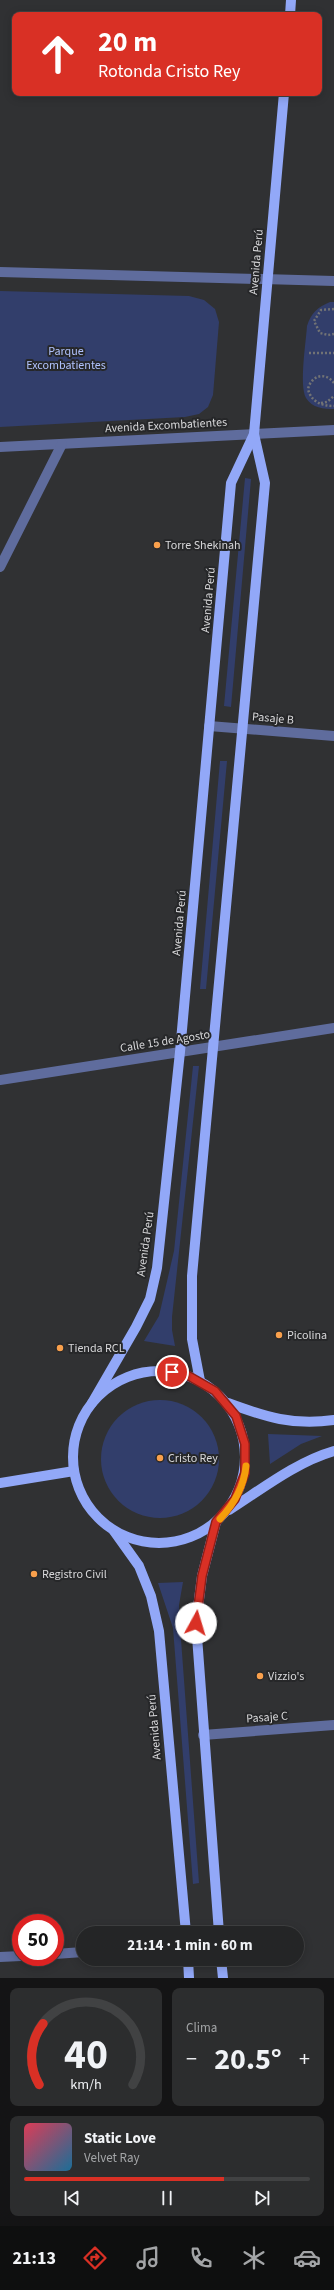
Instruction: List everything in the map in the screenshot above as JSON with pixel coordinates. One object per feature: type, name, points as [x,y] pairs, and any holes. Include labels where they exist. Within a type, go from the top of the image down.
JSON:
[{"type":"main road","points":[[290,12],[291,0]]},
{"type":"main road","name":"Avenida Perú","points":[[200,1381],[192,1339],[192,1276],[265,483],[254,434],[284,96]]},
{"type":"main road","name":"Avenida Perú","points":[[185,1926],[159,1631],[151,1596],[139,1566],[113,1530],[88,1507],[79,1490],[74,1471],[74,1442],[78,1428],[136,1327],[150,1299],[157,1268],[180,1052],[231,483],[254,434]]},
{"type":"main road","points":[[92,1403],[114,1383],[142,1372],[157,1370],[187,1375],[200,1381],[215,1391],[228,1403],[242,1429],[246,1459],[241,1487],[226,1512]]},
{"type":"main road","points":[[228,1403],[281,1420],[314,1423],[334,1420]]},
{"type":"main road","points":[[113,1530],[142,1542],[173,1542],[203,1532],[226,1512],[285,1475],[323,1454],[334,1451]]},
{"type":"main road","points":[[0,1483],[74,1471]]},
{"type":"main road","points":[[216,1522],[202,1576],[196,1623],[203,1735],[218,1926]]},
{"type":"main road","points":[[188,1966],[189,1978]]},
{"type":"main road","points":[[222,1966],[223,1978]]},
{"type":"street","points":[[0,272],[334,281]]},
{"type":"street","name":"Avenida Excombatientes","points":[[0,447],[334,430]]},
{"type":"street","points":[[0,568],[62,444]]},
{"type":"street","name":"Pasaje B","points":[[210,726],[334,736]]},
{"type":"street","name":"Calle 15 de Agosto","points":[[0,1080],[334,1028]]},
{"type":"street","name":"Pasaje C","points":[[203,1735],[334,1725]]},
{"type":"street","points":[[64,1953],[76,1952]]},
{"type":"street","points":[[0,1957],[12,1956]]},
{"type":"path","points":[[334,305],[326,308],[316,316],[315,325],[324,335],[334,334]]},
{"type":"path","points":[[326,308],[334,309]]},
{"type":"path","points":[[309,353],[334,353]]},
{"type":"path","points":[[334,383],[328,377],[319,376],[311,381],[308,390],[314,401],[327,406],[334,406]]},
{"type":"path","points":[[318,403],[327,402],[334,396]]},
{"type":"green space","name":"Parque Excombatientes","points":[[0,291],[189,296],[204,300],[215,309],[219,322],[213,395],[208,407],[199,414],[185,417],[0,427]]},
{"type":"green space","points":[[330,302],[334,302],[334,409],[322,408],[312,404],[306,398],[303,384],[307,326],[311,317],[316,311]]},
{"type":"green space","points":[[245,478],[251,479],[231,707],[224,706]]},
{"type":"green space","points":[[220,761],[227,761],[206,989],[200,989]]},
{"type":"green space","points":[[193,1066],[199,1066],[172,1317],[172,1330],[175,1346],[144,1341],[159,1316],[174,1251]]},
{"type":"green space","points":[[160,1400],[183,1404],[202,1417],[215,1436],[219,1459],[215,1482],[202,1501],[183,1514],[160,1518],[137,1514],[118,1501],[105,1482],[101,1459],[105,1436],[118,1417],[137,1404]]},
{"type":"green space","points":[[268,1434],[322,1436],[301,1444],[270,1464]]},
{"type":"green space","points":[[183,1582],[179,1605],[180,1626],[199,1883],[193,1884],[173,1628],[158,1583]]},
{"type":"slow traffic","points":[[220,1519],[235,1499],[241,1487],[246,1466]]},
{"type":"place","name":"Torre Shekinah","points":[[157,545]]},
{"type":"place","name":"Picolina","points":[[279,1335]]},
{"type":"place","name":"Tienda RCL","points":[[60,1348]]},
{"type":"place","name":"Cristo Rey","points":[[160,1458]]},
{"type":"place","name":"Registro Civil","points":[[34,1574]]},
{"type":"place","name":"Vizzio's","points":[[260,1676]]},
{"type":"route","points":[[172,1372],[187,1375],[200,1381],[215,1391],[228,1403],[242,1429],[245,1444],[245,1473],[241,1487],[235,1499],[226,1512],[216,1522],[202,1576],[196,1623]]}]
